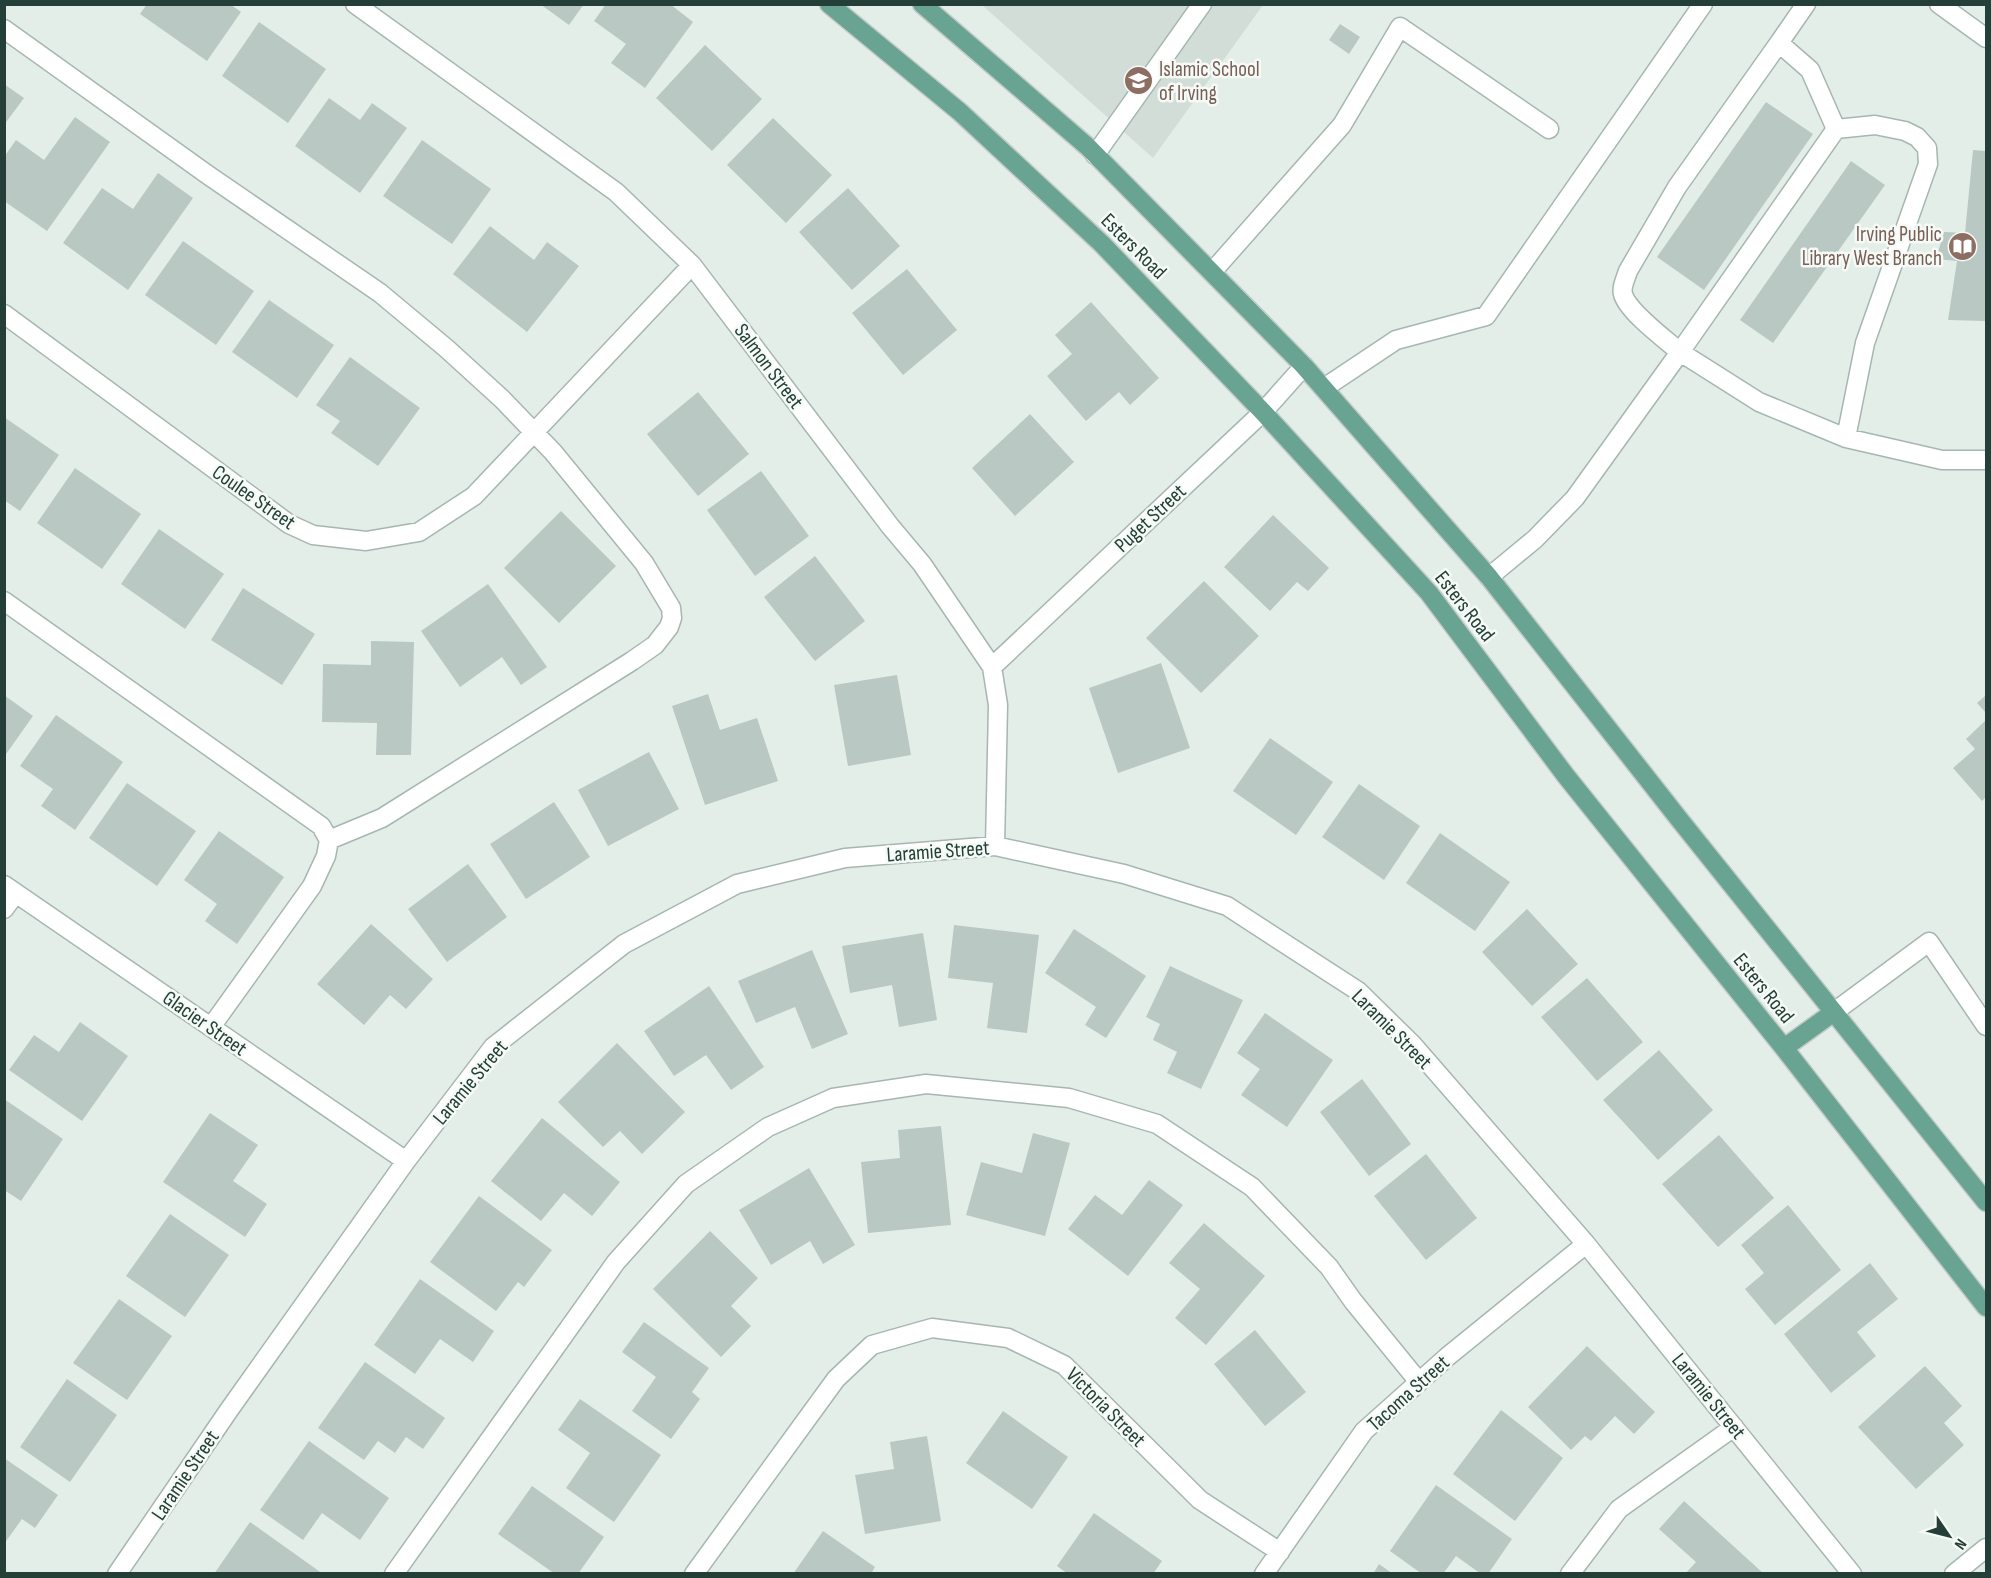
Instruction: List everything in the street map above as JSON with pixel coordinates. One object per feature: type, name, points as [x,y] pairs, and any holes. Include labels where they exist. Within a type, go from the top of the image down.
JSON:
[{"type":"main road","name":"Esters Road","points":[[828,4],[960,112],[1102,244],[1263,412],[1429,593],[1566,776],[1784,1048],[1986,1307]]},
{"type":"main road","name":"Esters Road","points":[[922,4],[1095,155],[1324,388],[1489,577],[1679,819],[1986,1202]]},
{"type":"main road","points":[[1784,1048],[1834,1012]]},
{"type":"street","name":"Salmon Street","points":[[355,4],[616,192],[692,265],[883,517],[922,564],[992,667],[998,705],[995,846]]},
{"type":"street","points":[[1095,155],[1202,4]]},
{"type":"street","points":[[1324,388],[1396,340],[1486,316],[1702,4]]},
{"type":"street","points":[[1806,4],[1677,187],[1628,271],[1623,286],[1623,295],[1638,316],[1680,352],[1760,402],[1846,438],[1942,460],[1986,460]]},
{"type":"street","points":[[1939,4],[1986,38]]},
{"type":"street","points":[[1212,272],[1342,125],[1400,27],[1549,129]]},
{"type":"street","points":[[4,29],[208,175],[380,293],[472,371],[553,452],[645,563],[671,608],[672,618],[669,627],[655,645],[382,818],[329,840]]},
{"type":"street","points":[[1779,43],[1810,70],[1836,129]]},
{"type":"street","points":[[1489,577],[1535,539],[1575,498],[1836,129],[1875,125],[1905,131],[1917,137],[1927,148],[1928,164],[1865,343],[1846,438]]},
{"type":"street","name":"Coulee Street","points":[[4,314],[289,524],[313,535],[366,541],[419,532],[474,496],[692,265]]},
{"type":"street","name":"Puget Street","points":[[992,667],[1263,412],[1304,366]]},
{"type":"street","points":[[4,601],[321,826],[329,840],[326,856],[312,886],[211,1027]]},
{"type":"street","name":"Laramie Street","points":[[117,1574],[229,1410],[406,1161],[494,1047],[624,944],[737,884],[845,858],[995,846],[1124,873],[1227,906],[1358,991],[1412,1044],[1586,1244],[1852,1574]]},
{"type":"street","points":[[4,909],[10,889]]},
{"type":"street","name":"Glacier Street","points":[[10,889],[406,1161]]},
{"type":"street","points":[[1834,1012],[1929,942],[1986,1026]]},
{"type":"street","points":[[394,1574],[616,1262],[686,1184],[768,1127],[833,1098],[926,1084],[1069,1098],[1157,1124],[1252,1187],[1329,1267],[1353,1301],[1419,1382]]},
{"type":"street","name":"Tacoma Street","points":[[1264,1574],[1364,1431],[1419,1382],[1586,1244]]},
{"type":"street","name":"Victoria Street","points":[[694,1574],[836,1378],[872,1345],[932,1328],[1008,1338],[1064,1365],[1200,1500],[1280,1552]]},
{"type":"street","points":[[1570,1574],[1619,1509],[1734,1427]]},
{"type":"street","points":[[1954,1574],[1986,1548]]},
{"type":"shaded area","name":"Islamic School of Irving","points":[[982,5],[1263,5],[1153,158]]},
{"type":"building","points":[[147,4],[230,4],[241,12],[207,61],[140,14]]},
{"type":"building","points":[[540,4],[584,4],[569,25]]},
{"type":"building","points":[[606,4],[670,4],[693,22],[645,88],[611,63],[626,44],[594,21]]},
{"type":"building","points":[[259,22],[326,69],[288,123],[222,76]]},
{"type":"building","points":[[1340,24],[1360,37],[1349,54],[1329,40]]},
{"type":"building","points":[[705,45],[762,99],[712,151],[656,98]]},
{"type":"building","points":[[4,84],[24,98],[4,125]]},
{"type":"building","points":[[329,98],[360,120],[372,103],[407,128],[360,193],[295,146]]},
{"type":"building","points":[[1766,102],[1813,134],[1704,290],[1657,257]]},
{"type":"building","points":[[75,117],[110,142],[47,231],[4,201],[4,157],[16,140],[44,160]]},
{"type":"building","points":[[773,118],[832,175],[786,223],[727,165]]},
{"type":"building","points":[[422,140],[491,189],[452,244],[383,196]]},
{"type":"building","name":"Irving Public Library West Branch","points":[[1973,150],[1986,151],[1986,321],[1948,320],[1957,261],[1936,259],[1944,232],[1965,233]]},
{"type":"building","points":[[1851,161],[1885,185],[1773,343],[1740,320]]},
{"type":"building","points":[[158,173],[193,198],[128,290],[63,243],[102,188],[133,209]]},
{"type":"building","points":[[848,188],[900,246],[852,290],[799,232]]},
{"type":"building","points":[[490,226],[534,260],[547,242],[579,266],[527,332],[453,274]]},
{"type":"building","points":[[183,241],[254,291],[216,345],[145,295]]},
{"type":"building","points":[[907,269],[957,330],[903,375],[852,313]]},
{"type":"building","points":[[269,300],[334,345],[297,398],[232,352]]},
{"type":"building","points":[[1091,302],[1159,378],[1130,405],[1119,392],[1086,421],[1047,376],[1072,354],[1055,335]]},
{"type":"building","points":[[350,357],[420,408],[378,466],[331,433],[340,421],[316,405]]},
{"type":"building","points":[[698,392],[749,454],[698,496],[647,434]]},
{"type":"building","points":[[1030,414],[1074,462],[1015,516],[972,468]]},
{"type":"building","points":[[4,417],[59,455],[20,511],[4,500]]},
{"type":"building","points":[[75,468],[141,514],[102,569],[37,523]]},
{"type":"building","points":[[761,471],[809,536],[755,576],[707,510]]},
{"type":"building","points":[[561,511],[616,566],[559,623],[504,568]]},
{"type":"building","points":[[1273,515],[1329,568],[1308,591],[1297,582],[1270,611],[1224,567]]},
{"type":"building","points":[[159,529],[224,574],[185,629],[121,584]]},
{"type":"building","points":[[815,556],[865,621],[815,661],[764,597]]},
{"type":"building","points":[[1204,581],[1259,636],[1201,693],[1146,638]]},
{"type":"building","points":[[488,584],[547,667],[521,685],[502,657],[460,687],[421,631]]},
{"type":"building","points":[[243,588],[315,634],[282,685],[211,640]]},
{"type":"building","points":[[371,641],[414,642],[411,755],[376,755],[377,723],[322,722],[323,664],[371,665]]},
{"type":"building","points":[[1161,663],[1190,748],[1118,773],[1089,688]]},
{"type":"building","points":[[897,675],[911,755],[848,766],[834,685]]},
{"type":"building","points":[[708,694],[720,730],[757,718],[778,781],[705,805],[672,706]]},
{"type":"building","points":[[4,695],[33,716],[4,757]]},
{"type":"building","points":[[1986,695],[1986,713],[1977,703]]},
{"type":"building","points":[[56,715],[123,762],[75,830],[41,806],[53,789],[20,766]]},
{"type":"building","points":[[1986,720],[1986,797],[1982,801],[1953,768],[1975,749],[1966,739]]},
{"type":"building","points":[[1270,738],[1333,782],[1296,835],[1233,791]]},
{"type":"building","points":[[649,752],[679,809],[608,846],[578,790]]},
{"type":"building","points":[[127,783],[196,831],[157,886],[89,838]]},
{"type":"building","points":[[1359,784],[1420,826],[1384,880],[1322,837]]},
{"type":"building","points":[[554,802],[590,857],[526,899],[490,844]]},
{"type":"building","points":[[219,831],[284,877],[237,944],[205,921],[217,904],[184,880]]},
{"type":"building","points":[[1440,833],[1510,882],[1475,931],[1406,883]]},
{"type":"building","points":[[468,864],[507,917],[447,962],[408,909]]},
{"type":"building","points":[[1527,909],[1578,964],[1532,1006],[1482,952]]},
{"type":"building","points":[[371,924],[433,979],[406,1009],[390,995],[364,1025],[317,984]]},
{"type":"building","points":[[954,925],[1039,935],[1027,1033],[987,1028],[993,983],[948,978]]},
{"type":"building","points":[[1074,929],[1146,976],[1106,1038],[1085,1025],[1096,1007],[1045,973]]},
{"type":"building","points":[[923,933],[937,1020],[899,1027],[892,985],[850,993],[842,946]]},
{"type":"building","points":[[812,950],[848,1034],[812,1049],[795,1007],[756,1023],[738,981]]},
{"type":"building","points":[[1170,966],[1243,1000],[1201,1089],[1167,1073],[1177,1052],[1153,1040],[1160,1024],[1146,1017]]},
{"type":"building","points":[[1587,978],[1643,1042],[1597,1081],[1541,1017]]},
{"type":"building","points":[[709,986],[764,1067],[731,1090],[706,1055],[674,1076],[644,1031]]},
{"type":"building","points":[[1265,1013],[1333,1060],[1287,1127],[1241,1095],[1260,1069],[1237,1053]]},
{"type":"building","points":[[80,1022],[128,1056],[82,1121],[9,1070],[34,1035],[59,1052]]},
{"type":"building","points":[[617,1043],[685,1112],[642,1154],[620,1131],[603,1147],[558,1102]]},
{"type":"building","points":[[1659,1050],[1713,1110],[1658,1160],[1603,1100]]},
{"type":"building","points":[[1362,1079],[1411,1144],[1369,1176],[1320,1112]]},
{"type":"building","points":[[4,1099],[63,1139],[21,1201],[4,1190]]},
{"type":"building","points":[[210,1113],[258,1145],[233,1181],[267,1204],[245,1237],[163,1182]]},
{"type":"building","points":[[542,1118],[620,1182],[592,1216],[564,1193],[541,1221],[491,1181]]},
{"type":"building","points":[[941,1126],[951,1225],[868,1233],[861,1162],[900,1158],[898,1130]]},
{"type":"building","points":[[1033,1133],[1070,1143],[1045,1236],[966,1215],[981,1162],[1022,1173]]},
{"type":"building","points":[[1719,1135],[1774,1198],[1718,1247],[1662,1184]]},
{"type":"building","points":[[1426,1154],[1477,1218],[1426,1260],[1374,1196]]},
{"type":"building","points":[[809,1168],[855,1245],[823,1264],[810,1241],[771,1265],[739,1210]]},
{"type":"building","points":[[1149,1180],[1183,1205],[1128,1276],[1068,1229],[1095,1195],[1122,1215]]},
{"type":"building","points":[[479,1196],[552,1250],[524,1287],[518,1282],[496,1311],[430,1262]]},
{"type":"building","points":[[1788,1205],[1841,1270],[1775,1325],[1745,1289],[1764,1273],[1741,1245]]},
{"type":"building","points":[[170,1214],[229,1255],[185,1317],[126,1276]]},
{"type":"building","points":[[1204,1223],[1265,1276],[1206,1345],[1175,1318],[1200,1289],[1169,1263]]},
{"type":"building","points":[[710,1231],[758,1278],[731,1306],[751,1326],[721,1357],[653,1289]]},
{"type":"building","points":[[1870,1263],[1898,1299],[1857,1332],[1876,1356],[1831,1393],[1784,1334]]},
{"type":"building","points":[[420,1279],[494,1331],[473,1362],[440,1339],[415,1374],[374,1345]]},
{"type":"building","points":[[119,1299],[172,1336],[127,1400],[73,1363]]},
{"type":"building","points":[[644,1322],[709,1368],[692,1392],[700,1399],[671,1439],[632,1411],[656,1377],[622,1352]]},
{"type":"building","points":[[1255,1330],[1306,1392],[1265,1426],[1214,1364]]},
{"type":"building","points":[[1587,1346],[1655,1412],[1634,1434],[1615,1416],[1591,1441],[1585,1436],[1571,1450],[1528,1407]]},
{"type":"building","points":[[365,1362],[445,1418],[423,1449],[406,1437],[395,1453],[378,1441],[364,1460],[318,1428]]},
{"type":"building","points":[[1925,1366],[1962,1406],[1944,1423],[1964,1445],[1916,1489],[1858,1427]]},
{"type":"building","points":[[67,1379],[117,1415],[70,1482],[20,1447]]},
{"type":"building","points":[[580,1399],[661,1455],[614,1522],[566,1488],[590,1453],[558,1430]]},
{"type":"building","points":[[1501,1410],[1563,1458],[1515,1521],[1453,1474]]},
{"type":"building","points":[[1003,1411],[1068,1457],[1032,1509],[966,1463]]},
{"type":"building","points":[[927,1436],[941,1521],[865,1534],[855,1475],[894,1469],[890,1442]]},
{"type":"building","points":[[309,1441],[389,1498],[360,1540],[322,1513],[303,1540],[260,1510]]},
{"type":"building","points":[[4,1458],[58,1495],[35,1528],[22,1519],[4,1544]]},
{"type":"building","points":[[1436,1485],[1512,1539],[1488,1574],[1481,1574],[1456,1556],[1443,1574],[1422,1574],[1390,1551]]},
{"type":"building","points":[[532,1486],[604,1537],[578,1574],[555,1574],[498,1534]]},
{"type":"building","points":[[1684,1501],[1764,1574],[1685,1574],[1696,1562],[1659,1529]]},
{"type":"building","points":[[1094,1513],[1162,1561],[1153,1574],[1068,1574],[1057,1566]]},
{"type":"building","points":[[250,1522],[323,1574],[214,1574]]},
{"type":"building","points":[[823,1531],[875,1567],[871,1574],[793,1574]]},
{"type":"building","points":[[1379,1564],[1393,1574],[1373,1574]]},
{"type":"place","name":"Islamic School of Irving","points":[[1138,81]]},
{"type":"place","name":"Irving Public Library West Branch","points":[[1963,246]]}]
